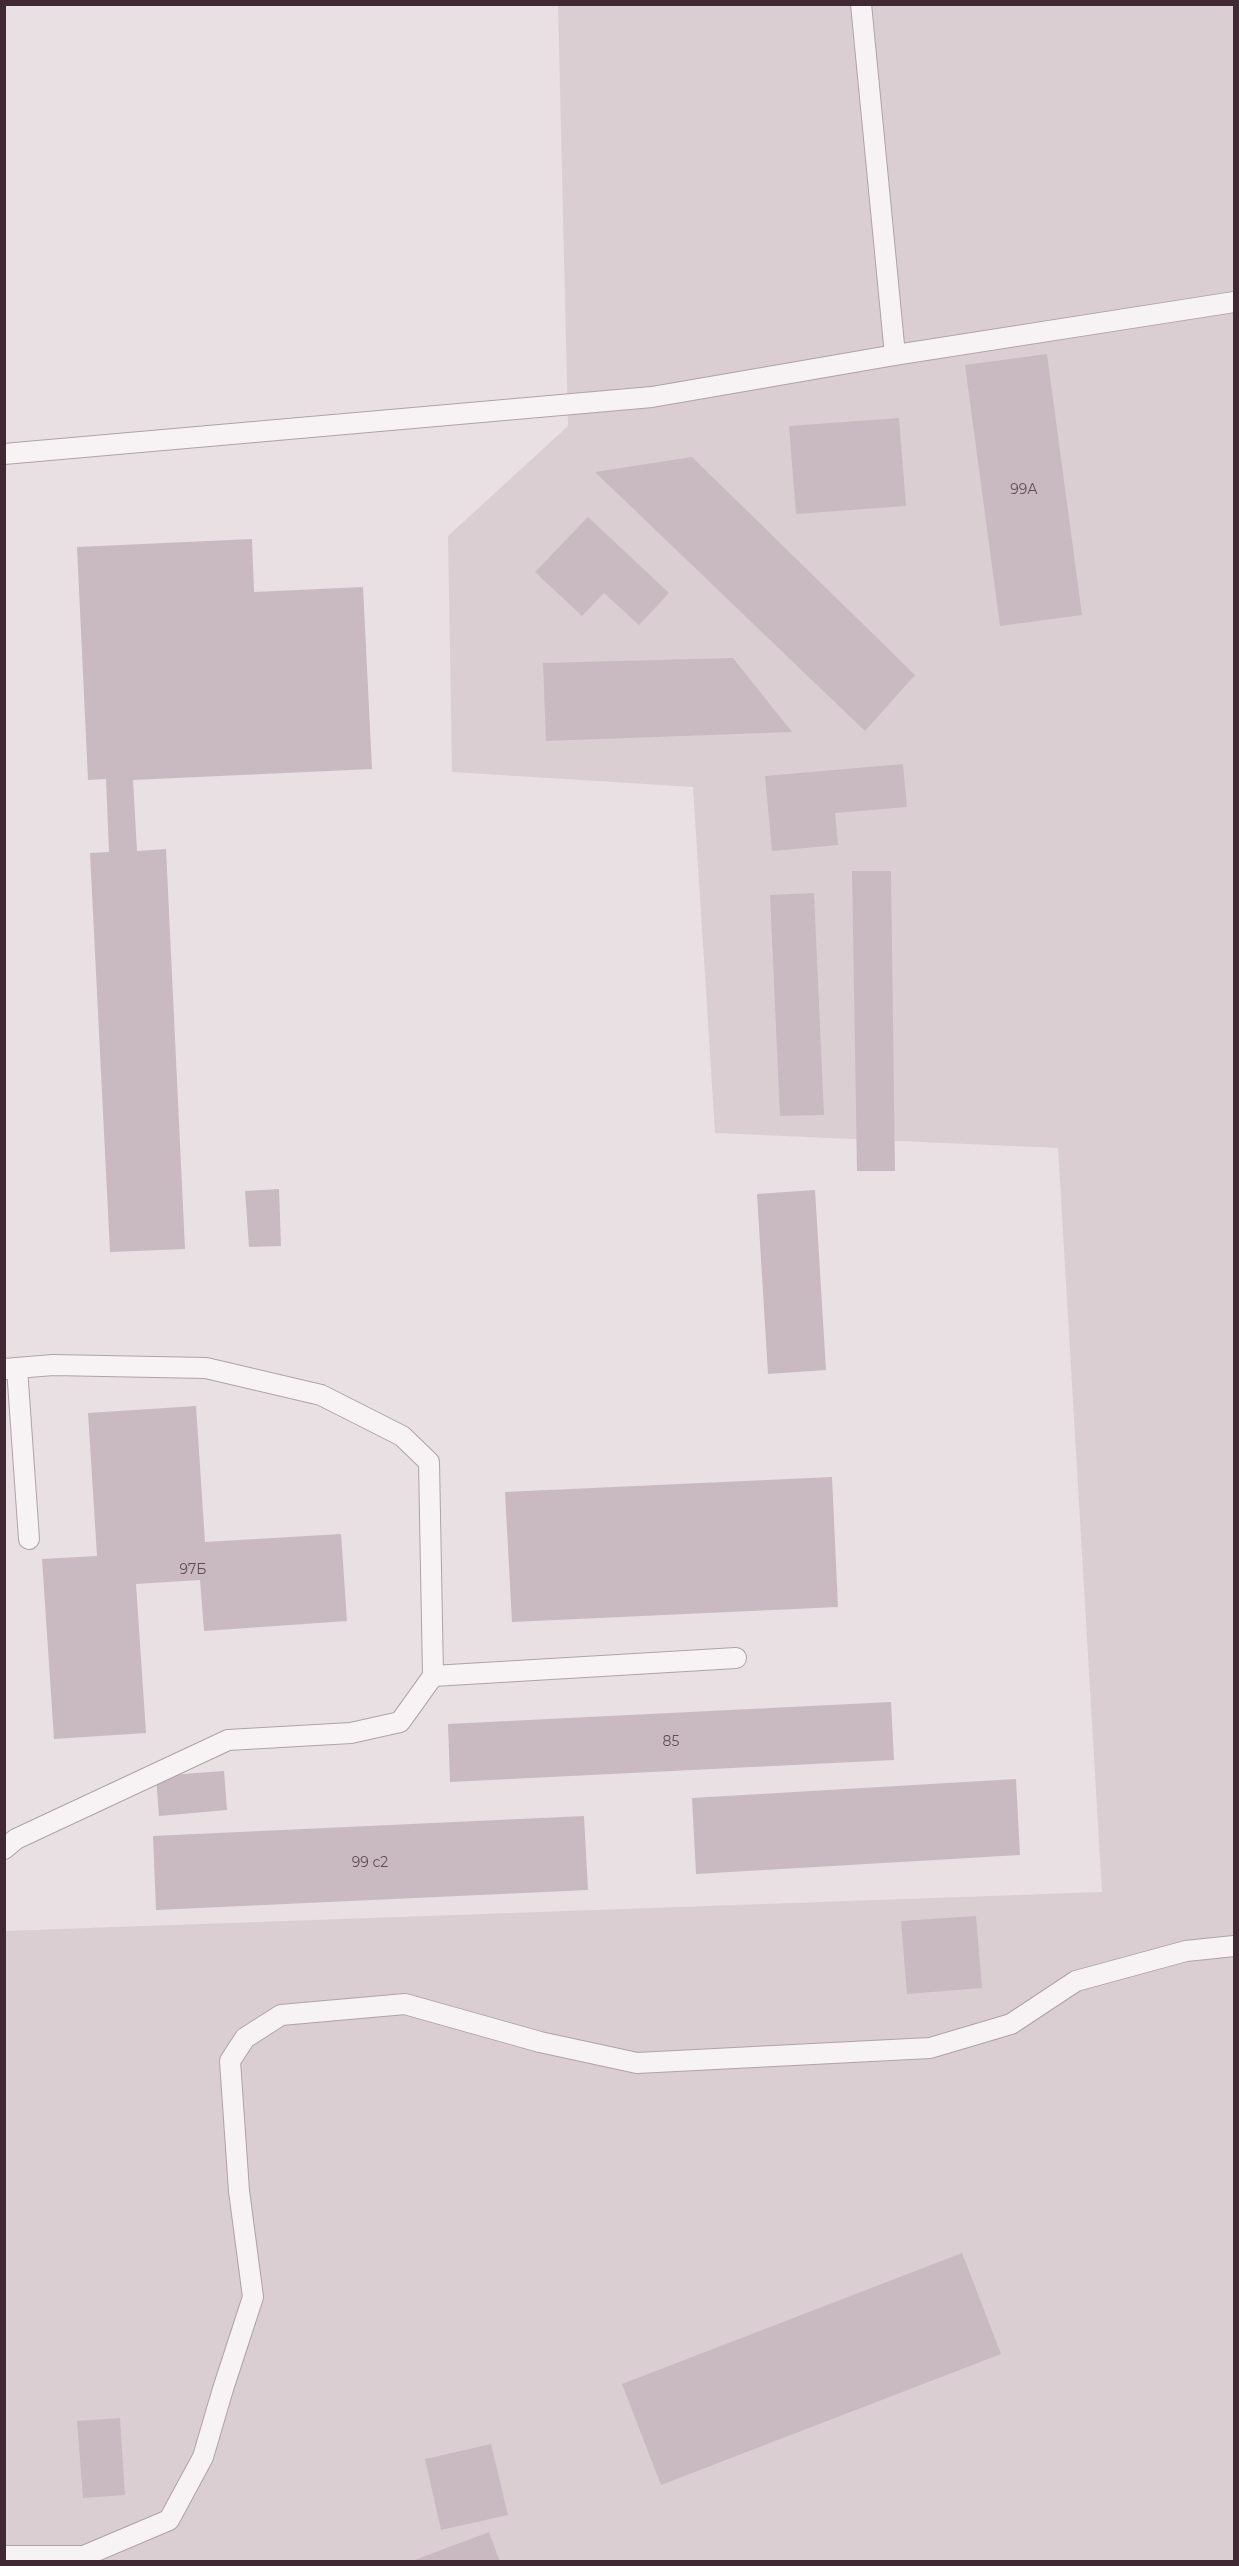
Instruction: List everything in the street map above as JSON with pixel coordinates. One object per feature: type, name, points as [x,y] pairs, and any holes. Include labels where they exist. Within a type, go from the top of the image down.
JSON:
[{"type":"lane","points":[[861,4],[895,355]]},
{"type":"lane","points":[[4,454],[652,397],[895,355],[1234,302]]},
{"type":"lane","points":[[4,1849],[16,1839],[228,1740],[351,1733],[400,1722],[433,1676],[429,1462],[402,1436],[321,1395],[206,1368],[53,1365],[11,1369],[29,1539]]},
{"type":"lane","points":[[433,1676],[736,1658]]},
{"type":"lane","points":[[4,2556],[84,2556],[169,2520],[203,2457],[253,2297],[239,2191],[230,2061],[244,2038],[281,2015],[405,2004],[540,2042],[637,2063],[930,2048],[1011,2024],[1076,1981],[1186,1950],[1234,1946]]},
{"type":"shaded area","points":[[558,5],[1234,5],[1234,2561],[5,2561],[4,1931],[1102,1892],[1058,1148],[715,1133],[693,787],[452,772],[448,536],[568,426]]},
{"type":"building","points":[[1047,354],[1082,615],[1000,626],[965,365]]},
{"type":"building","points":[[899,418],[906,506],[796,514],[789,426]]},
{"type":"building","points":[[692,457],[915,675],[865,731],[595,472]]},
{"type":"building","points":[[588,517],[669,593],[639,625],[604,593],[582,616],[535,572]]},
{"type":"building","points":[[252,539],[254,592],[363,587],[372,769],[133,780],[137,851],[166,849],[185,1249],[110,1252],[90,853],[109,852],[106,779],[88,780],[77,547]]},
{"type":"building","points":[[733,658],[792,732],[546,741],[543,663]]},
{"type":"building","points":[[903,764],[907,807],[835,813],[838,845],[772,851],[765,776]]},
{"type":"building","points":[[852,871],[891,871],[895,1171],[857,1171]]},
{"type":"building","points":[[814,893],[824,1115],[780,1116],[770,895]]},
{"type":"building","points":[[279,1189],[281,1246],[249,1247],[245,1191]]},
{"type":"building","points":[[815,1190],[826,1370],[768,1374],[757,1194]]},
{"type":"building","points":[[196,1406],[205,1542],[341,1534],[347,1621],[204,1631],[200,1580],[136,1584],[146,1733],[54,1739],[42,1559],[97,1556],[88,1413]]},
{"type":"building","points":[[832,1477],[838,1607],[512,1622],[505,1492]]},
{"type":"building","points":[[891,1702],[894,1760],[450,1782],[448,1724]]},
{"type":"building","points":[[224,1771],[227,1810],[159,1816],[156,1776]]},
{"type":"building","points":[[1016,1779],[1020,1855],[696,1874],[692,1798]]},
{"type":"building","points":[[584,1816],[588,1890],[156,1910],[153,1836]]},
{"type":"building","points":[[976,1916],[982,1988],[907,1994],[901,1921]]},
{"type":"building","points":[[962,2253],[1001,2354],[661,2485],[622,2384]]},
{"type":"building","points":[[120,2418],[125,2495],[83,2498],[77,2421]]},
{"type":"building","points":[[491,2444],[508,2515],[441,2530],[425,2459]]},
{"type":"building","points":[[489,2532],[500,2562],[412,2562],[412,2561]]}]
